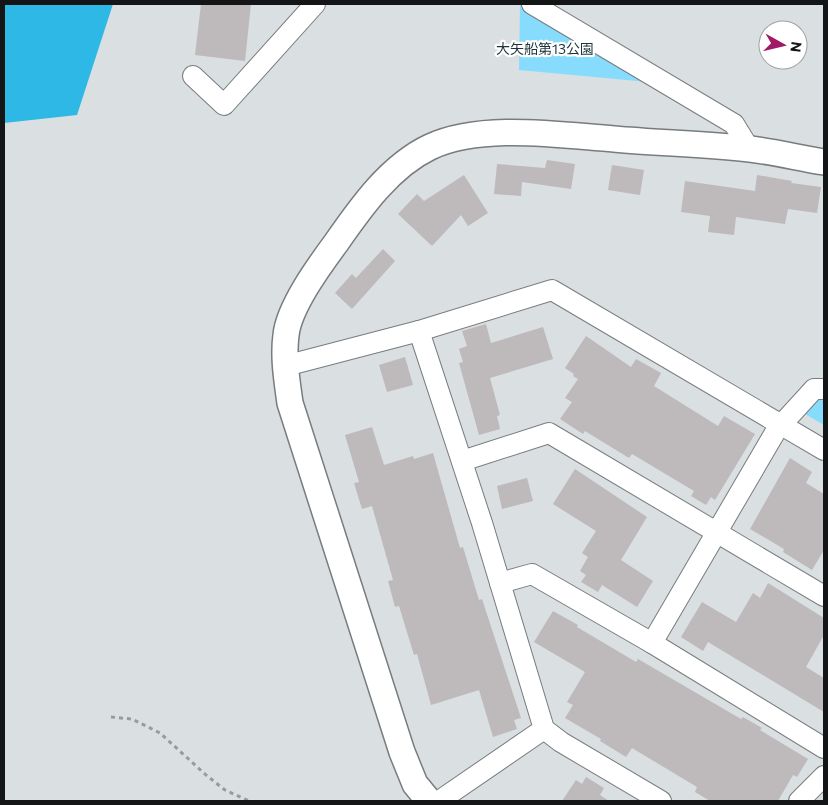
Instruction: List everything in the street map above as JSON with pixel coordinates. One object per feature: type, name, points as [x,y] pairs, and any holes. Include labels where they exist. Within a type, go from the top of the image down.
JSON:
[{"type":"street","points":[[192,76],[224,105],[315,4]]},
{"type":"street","points":[[532,4],[734,124],[750,150]]},
{"type":"street","points":[[429,801],[415,784],[402,752],[290,403],[284,366],[286,334],[301,296],[325,257],[362,206],[414,156],[432,146],[471,134],[540,134],[750,150],[824,162]]},
{"type":"street","points":[[284,366],[419,331],[552,290],[824,450]]},
{"type":"street","points":[[419,331],[462,461],[544,729],[561,742],[661,801]]},
{"type":"street","points":[[652,643],[781,424],[814,389],[824,389]]},
{"type":"street","points":[[462,461],[549,433],[824,596]]},
{"type":"street","points":[[500,583],[532,574],[652,643],[824,748]]},
{"type":"street","points":[[438,801],[544,729]]},
{"type":"street","points":[[799,801],[824,776]]},
{"type":"path","points":[[111,717],[132,719],[160,733],[206,776],[225,790],[249,801]]},
{"type":"green space","name":"大矢船第13公園","points":[[520,4],[648,82],[519,70]]},
{"type":"green space","points":[[824,396],[824,425],[805,414]]},
{"type":"shaded area","points":[[4,4],[113,4],[77,115],[4,123]]},
{"type":"building","points":[[201,4],[251,4],[245,61],[195,55]]},
{"type":"building","points":[[547,160],[575,164],[571,189],[522,182],[521,196],[494,194],[497,164],[545,168]]},
{"type":"building","points":[[612,165],[644,170],[640,195],[608,190]]},
{"type":"building","points":[[464,175],[488,213],[468,226],[461,215],[432,246],[398,214],[417,194],[424,201]]},
{"type":"building","points":[[757,175],[792,181],[791,183],[821,187],[817,213],[788,209],[785,224],[736,217],[734,235],[708,232],[710,216],[681,212],[685,181],[755,191]]},
{"type":"building","points":[[383,249],[395,261],[352,309],[335,293],[352,274],[356,278]]},
{"type":"building","points":[[486,324],[491,343],[543,327],[553,359],[490,378],[500,415],[497,416],[500,429],[479,435],[459,363],[463,362],[459,349],[467,346],[462,331]]},
{"type":"building","points":[[586,336],[631,367],[636,359],[661,373],[654,386],[718,426],[724,416],[755,434],[715,500],[711,497],[706,505],[691,496],[694,491],[632,454],[629,458],[585,431],[583,434],[560,419],[572,402],[565,398],[578,379],[565,368]]},
{"type":"building","points":[[405,357],[413,385],[387,392],[379,365]]},
{"type":"building","points":[[372,427],[384,465],[413,456],[414,459],[433,453],[460,548],[463,547],[479,600],[482,599],[521,718],[514,720],[517,729],[493,737],[479,690],[431,705],[417,654],[414,655],[399,606],[395,607],[388,581],[393,580],[372,506],[362,509],[354,483],[359,482],[345,435]]},
{"type":"building","points":[[790,458],[812,472],[806,483],[824,494],[824,550],[812,570],[783,552],[784,549],[750,529]]},
{"type":"building","points":[[575,469],[647,517],[621,560],[653,581],[637,607],[602,585],[598,592],[581,582],[586,575],[580,571],[588,557],[582,553],[596,531],[553,504]]},
{"type":"building","points":[[527,478],[533,501],[502,509],[497,486]]},
{"type":"building","points":[[768,583],[824,618],[824,635],[806,667],[824,678],[824,712],[708,642],[703,651],[681,637],[702,602],[736,622],[753,593],[760,598]]},
{"type":"building","points":[[553,611],[636,662],[638,659],[741,719],[743,717],[762,728],[760,730],[808,759],[797,777],[793,775],[778,801],[710,801],[695,792],[697,787],[632,748],[626,757],[600,741],[601,739],[565,718],[573,705],[567,702],[585,672],[534,642]]},
{"type":"building","points":[[586,777],[604,788],[600,795],[609,801],[562,801],[576,780],[582,784]]}]
